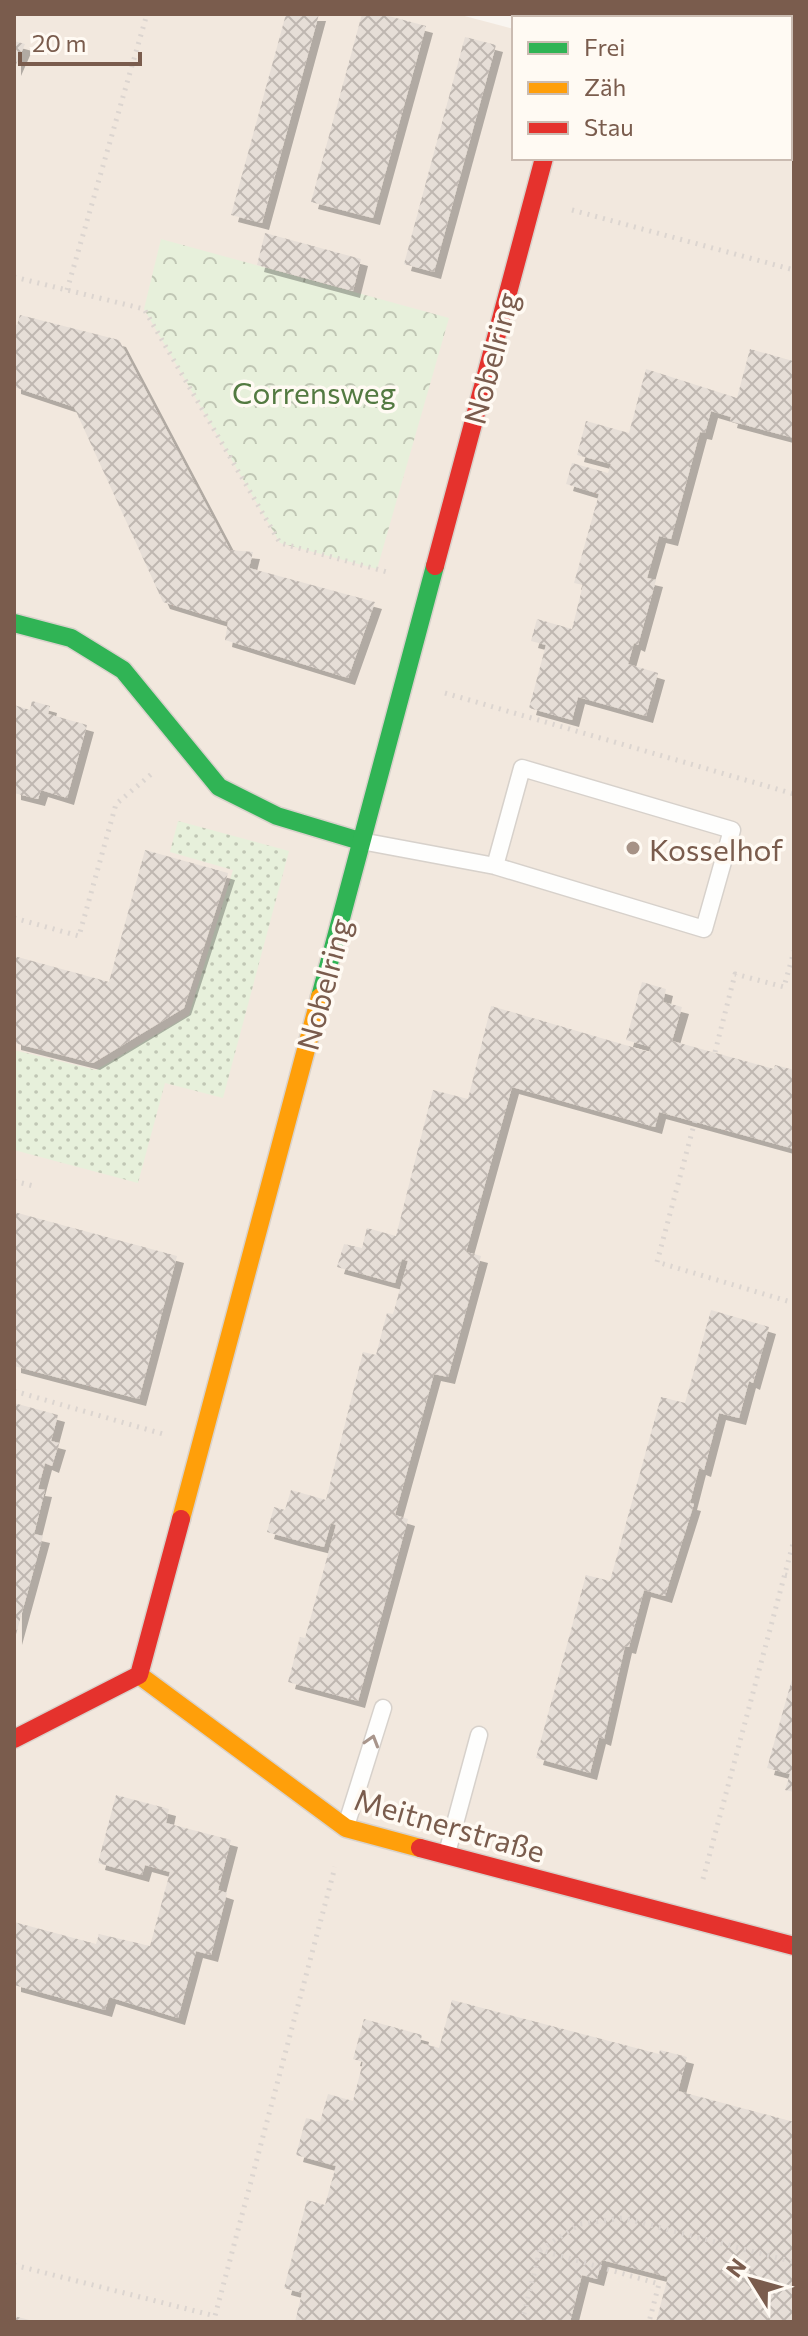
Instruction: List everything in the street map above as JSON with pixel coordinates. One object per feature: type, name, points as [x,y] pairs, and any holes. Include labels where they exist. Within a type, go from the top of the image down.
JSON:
[{"type":"street","name":"Nobelring","points":[[139,1675],[543,160]]},
{"type":"street","points":[[14,623],[71,638],[123,670],[219,787],[277,816],[360,841]]},
{"type":"street","points":[[14,1739],[139,1675]]},
{"type":"street","name":"Meitnerstraße","points":[[139,1675],[346,1828],[794,1946]]},
{"type":"lane","points":[[360,841],[495,866],[704,929],[732,830],[522,768],[495,866]]},
{"type":"lane","points":[[346,1828],[383,1708]]},
{"type":"lane","points":[[447,1855],[479,1735]]},
{"type":"path","points":[[67,290],[147,14]]},
{"type":"path","points":[[533,199],[794,270]]},
{"type":"path","points":[[14,277],[144,309],[280,543],[429,583]]},
{"type":"path","points":[[403,680],[794,794]]},
{"type":"path","points":[[14,918],[79,936],[116,804],[183,746]]},
{"type":"path","points":[[715,1052],[735,974],[784,987],[794,951]]},
{"type":"path","points":[[695,1121],[657,1262],[794,1303]]},
{"type":"path","points":[[14,1181],[37,1187]]},
{"type":"path","points":[[14,1391],[200,1445]]},
{"type":"path","points":[[692,1919],[794,1540]]},
{"type":"path","points":[[785,1575],[794,1577]]},
{"type":"path","points":[[14,2265],[215,2316],[346,1828]]},
{"type":"path","points":[[522,2322],[540,2250],[580,2224],[622,2218],[794,2262]]},
{"type":"path","points":[[540,2250],[659,2284],[649,2322]]},
{"type":"shaded area","points":[[14,14],[457,14],[512,28],[512,160],[792,160],[794,104],[794,2322],[14,2322]]},
{"type":"green space","name":"Corrensweg","points":[[161,239],[449,318],[377,569],[280,543],[144,309]]},
{"type":"green space","points":[[178,821],[289,851],[223,1098],[165,1083],[138,1183],[14,1150],[14,1050],[96,1070],[189,1015],[233,870],[170,852]]},
{"type":"building","points":[[286,14],[319,14],[262,223],[231,215]]},
{"type":"building","points":[[362,14],[381,14],[426,26],[373,218],[311,202]]},
{"type":"building","points":[[465,37],[496,45],[434,272],[404,264]]},
{"type":"building","points":[[14,41],[25,44],[14,69]]},
{"type":"building","points":[[265,233],[361,259],[353,291],[257,265]]},
{"type":"building","points":[[20,315],[119,340],[230,550],[253,552],[249,568],[375,602],[348,678],[225,640],[228,622],[163,602],[74,407],[14,387],[14,324],[17,325]]},
{"type":"building","points":[[750,349],[793,361],[794,438],[730,421],[731,417],[711,411],[705,433],[700,432],[671,539],[659,536],[647,578],[656,580],[638,645],[634,643],[628,664],[658,673],[646,716],[578,697],[572,720],[529,708],[546,645],[531,641],[537,619],[572,629],[583,585],[574,583],[599,494],[566,484],[572,463],[608,473],[611,464],[577,455],[586,421],[629,433],[646,369],[737,398]]},
{"type":"building","points":[[32,701],[50,706],[48,714],[87,725],[67,798],[41,790],[38,799],[14,793],[14,705],[30,710]]},
{"type":"building","points":[[145,850],[228,873],[184,1008],[93,1063],[14,1043],[14,956],[109,982]]},
{"type":"building","points":[[642,982],[666,989],[663,1002],[682,1007],[672,1041],[774,1069],[775,1065],[794,1070],[794,1149],[659,1112],[655,1127],[512,1087],[466,1252],[481,1256],[448,1377],[434,1374],[395,1515],[408,1519],[358,1701],[288,1682],[300,1637],[305,1638],[336,1525],[331,1523],[324,1547],[267,1532],[274,1507],[285,1510],[291,1490],[326,1500],[363,1352],[376,1355],[387,1313],[393,1314],[408,1261],[402,1259],[395,1283],[337,1267],[344,1244],[362,1248],[367,1228],[396,1236],[433,1090],[468,1099],[491,1006],[649,1052],[651,1047],[626,1040]]},
{"type":"building","points":[[14,1212],[177,1256],[139,1399],[14,1366]]},
{"type":"building","points":[[711,1310],[769,1327],[753,1383],[749,1381],[739,1418],[719,1413],[704,1470],[699,1468],[690,1503],[694,1504],[665,1596],[644,1590],[629,1647],[625,1646],[604,1739],[599,1737],[590,1773],[536,1758],[586,1575],[610,1581],[661,1397],[685,1403]]},
{"type":"building","points":[[14,1403],[58,1415],[51,1441],[59,1443],[52,1466],[45,1463],[38,1489],[45,1490],[34,1534],[43,1536],[15,1638]]},
{"type":"building","points":[[794,1672],[794,1792],[785,1790],[790,1774],[767,1768]]},
{"type":"building","points":[[116,1795],[169,1809],[166,1823],[231,1840],[218,1890],[227,1893],[211,1955],[196,1951],[178,2018],[109,1997],[105,2010],[14,1985],[14,1922],[96,1944],[99,1934],[150,1946],[170,1872],[145,1865],[142,1875],[98,1863]]},
{"type":"building","points":[[452,2000],[659,2054],[660,2050],[687,2057],[678,2091],[794,2122],[794,2322],[656,2322],[668,2277],[602,2260],[597,2279],[582,2275],[570,2322],[295,2322],[302,2293],[284,2288],[307,2200],[325,2205],[336,2166],[296,2155],[306,2118],[320,2122],[328,2094],[353,2101],[363,2062],[353,2059],[364,2019],[422,2035],[420,2043],[439,2048]]},
{"type":"building","points":[[14,2316],[33,2321],[33,2322],[14,2322]]},
{"type":"traffic: fast","points":[[741,14],[748,16]]},
{"type":"traffic: fast","points":[[320,997],[435,566]]},
{"type":"traffic: fast","points":[[14,623],[71,638],[123,670],[219,787],[277,816],[360,841]]},
{"type":"traffic: slow","points":[[181,1519],[320,997]]},
{"type":"traffic: slow","points":[[139,1675],[346,1828],[420,1848]]},
{"type":"traffic: jam","points":[[435,566],[543,160]]},
{"type":"traffic: jam","points":[[14,1739],[139,1675],[181,1519]]},
{"type":"traffic: jam","points":[[420,1848],[794,1946]]},
{"type":"place","name":"Kosselhof","points":[[633,848]]}]
